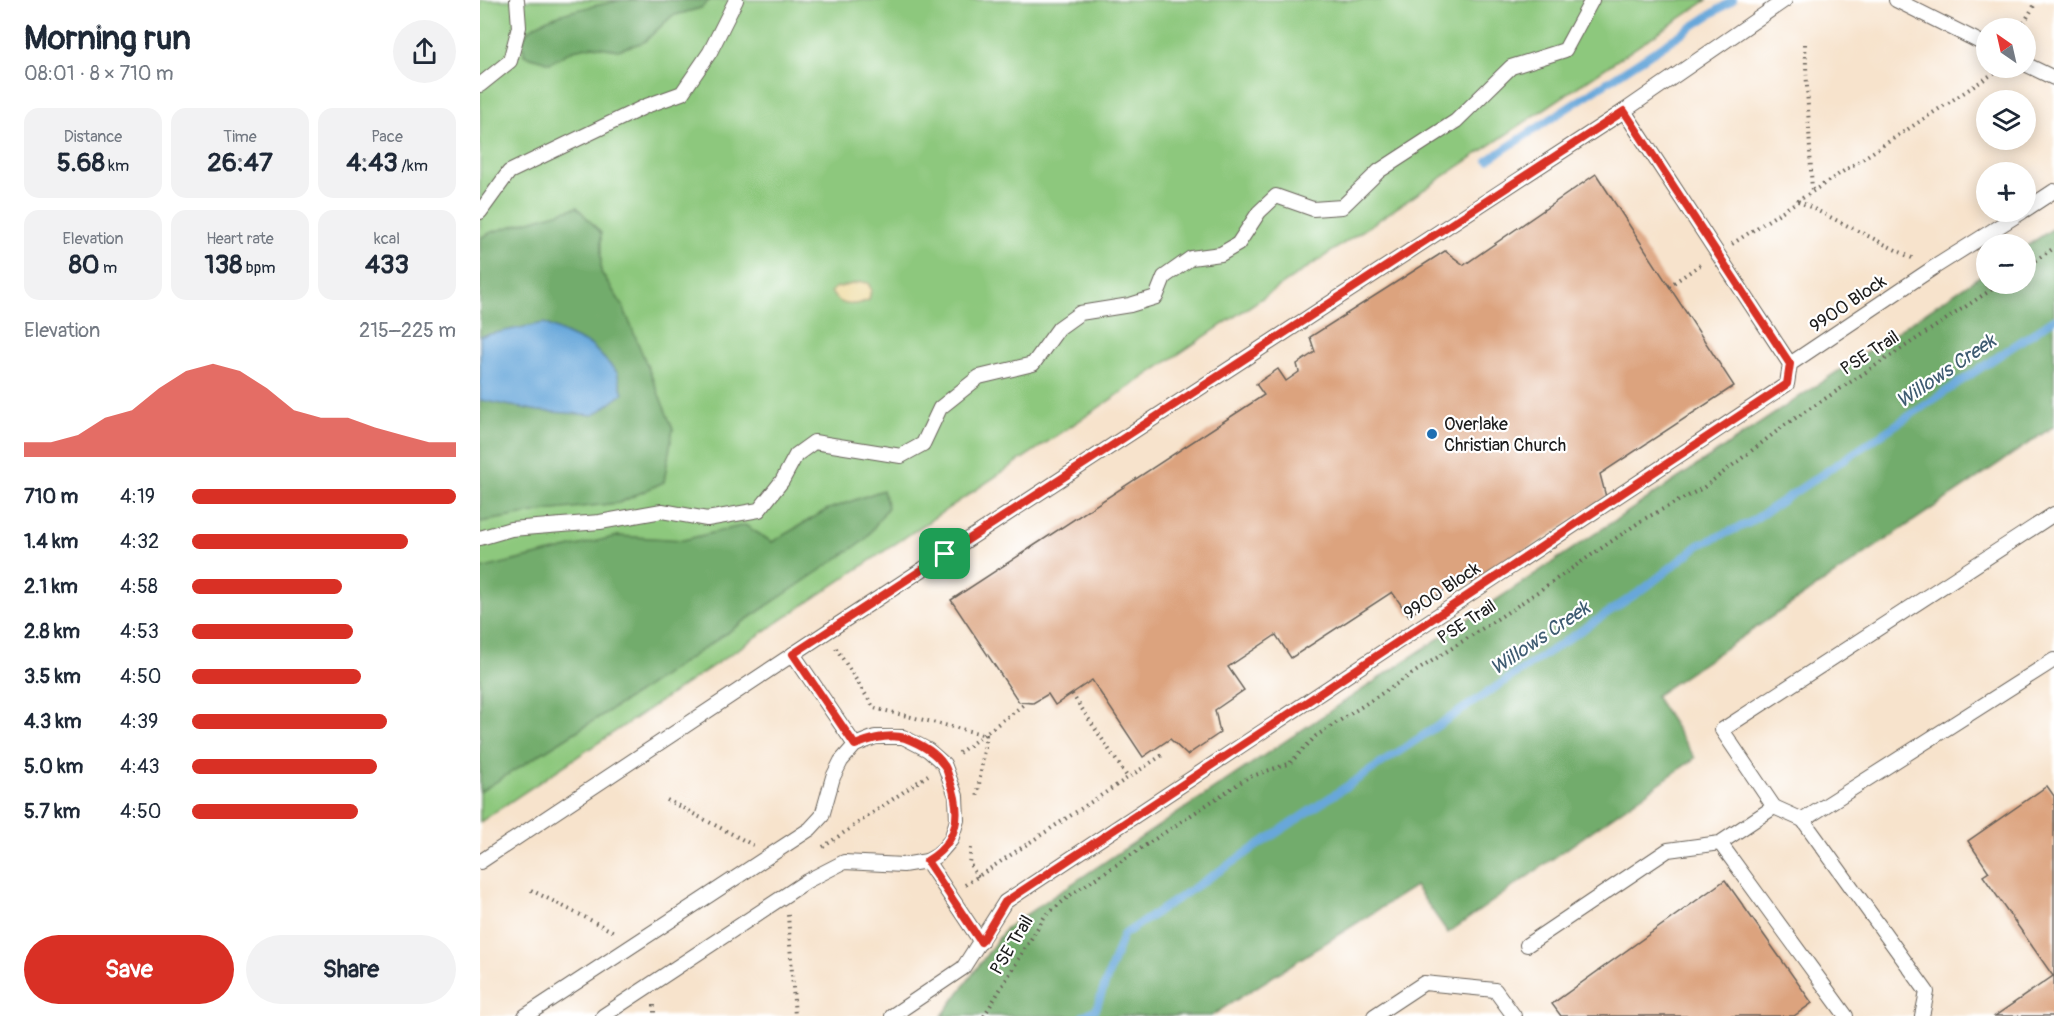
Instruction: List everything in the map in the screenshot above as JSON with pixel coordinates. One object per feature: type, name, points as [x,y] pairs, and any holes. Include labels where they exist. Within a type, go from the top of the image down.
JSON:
[{"type":"lane","points":[[480,85],[510,61],[519,27],[517,0]]},
{"type":"lane","points":[[480,212],[509,172],[646,106],[682,93],[710,52],[736,0]]},
{"type":"lane","points":[[480,538],[511,529],[600,522],[662,511],[707,519],[759,510],[783,481],[796,455],[814,442],[901,456],[923,444],[940,408],[979,377],[1033,364],[1059,328],[1080,313],[1130,305],[1156,297],[1164,277],[1191,258],[1221,254],[1238,244],[1259,212],[1276,196],[1313,209],[1342,207],[1379,171],[1456,121],[1511,67],[1565,50],[1592,0]]},
{"type":"lane","points":[[480,862],[793,654],[1624,111],[1785,0]]},
{"type":"lane","points":[[1896,0],[1976,40]]},
{"type":"lane","points":[[2036,69],[2054,78]]},
{"type":"lane","points":[[1624,111],[1790,364]]},
{"type":"lane","name":"9900 Block","points":[[2036,203],[2054,191]]},
{"type":"lane","name":"9900 Block","points":[[892,1016],[963,969],[1005,902],[1787,384],[1790,364],[1933,268],[2006,222]]},
{"type":"lane","points":[[1922,1016],[1927,992],[1803,820],[1774,807],[1722,729],[2054,514]]},
{"type":"lane","points":[[793,654],[855,745]]},
{"type":"lane","points":[[1803,820],[2054,660]]},
{"type":"lane","points":[[525,1016],[810,829],[822,816],[832,777],[841,761],[855,745],[875,737],[903,737],[928,750],[944,764],[956,796],[957,820],[951,840],[938,855],[927,861],[903,865],[844,862],[786,894],[603,1016]]},
{"type":"lane","points":[[1527,945],[1668,850],[1720,843],[1774,807]]},
{"type":"lane","points":[[1720,843],[1846,1016]]},
{"type":"lane","points":[[927,861],[981,942]]},
{"type":"lane","points":[[1374,1016],[1424,983],[1495,990],[1514,1016]]},
{"type":"path","points":[[2027,18],[2035,4]]},
{"type":"path","points":[[1805,44],[1812,192]]},
{"type":"path","points":[[1669,286],[1986,78]]},
{"type":"path","points":[[1798,201],[1933,268]]},
{"type":"path","points":[[2036,260],[2054,248]]},
{"type":"path","name":"PSE Trail","points":[[984,1016],[1045,916],[1072,894],[1247,778],[1290,763],[1316,736],[1514,608],[1644,519],[1703,488],[1785,424],[1985,294]]},
{"type":"path","points":[[825,633],[874,708],[986,735]]},
{"type":"path","points":[[1072,694],[1128,778]]},
{"type":"path","points":[[950,896],[1164,754]]},
{"type":"path","points":[[667,800],[773,854]]},
{"type":"path","points":[[531,890],[637,943]]},
{"type":"path","points":[[786,894],[792,948],[795,1016]]},
{"type":"green space","points":[[480,0],[1707,0],[480,822]]},
{"type":"green space","points":[[622,0],[710,0],[701,8],[672,16],[644,42],[618,50],[593,46],[573,50],[550,63],[524,55],[524,37],[530,29],[540,23],[568,12]]},
{"type":"green space","points":[[577,207],[601,233],[601,272],[623,306],[673,429],[664,482],[619,503],[545,511],[480,522],[480,238],[492,232]]},
{"type":"green space","points":[[2054,228],[2054,426],[1655,696],[1695,758],[1448,933],[1415,886],[1211,1016],[942,1016],[1006,928],[1976,279],[1976,294],[2036,294],[2036,240]]},
{"type":"green space","points":[[883,490],[888,507],[865,540],[639,692],[480,792],[480,569],[618,536],[683,540],[745,525],[772,542],[826,510]]},
{"type":"sand","points":[[861,282],[868,283],[871,289],[869,300],[864,302],[843,303],[831,292],[835,288]]},
{"type":"water","points":[[544,323],[591,345],[617,372],[623,394],[594,415],[538,411],[480,400],[480,336]]},
{"type":"building","name":"Overlake Christian Church","points":[[1596,174],[1734,386],[1600,474],[1606,497],[1475,584],[1464,576],[1409,616],[1392,592],[1291,658],[1276,635],[1228,667],[1244,690],[1215,710],[1220,733],[1187,755],[1170,739],[1143,757],[1092,680],[1055,705],[1048,694],[1033,703],[1019,702],[951,600],[1264,395],[1256,384],[1278,369],[1286,381],[1299,372],[1297,364],[1315,352],[1310,337],[1445,251],[1464,265]]},
{"type":"building","points":[[2047,786],[2054,796],[2054,1016],[1995,1016],[2053,976],[1983,876],[1989,872],[1968,841]]},
{"type":"building","points":[[1725,880],[1812,1003],[1794,1016],[1561,1016],[1552,1004]]},
{"type":"waterway","points":[[1488,160],[1733,0]]},
{"type":"waterway","name":"Willows Creek","points":[[1083,1016],[1096,1009],[1123,935],[1645,588],[1699,545],[1749,523],[2054,319]]},
{"type":"place","name":"Overlake Christian Church","points":[[1432,434]]},
{"type":"route","points":[[1624,111],[1790,364],[1787,384],[1005,902],[981,942],[927,861],[938,855],[951,840],[957,820],[956,796],[944,764],[928,750],[903,737],[875,737],[855,745],[793,654],[945,554],[1624,111]]}]
